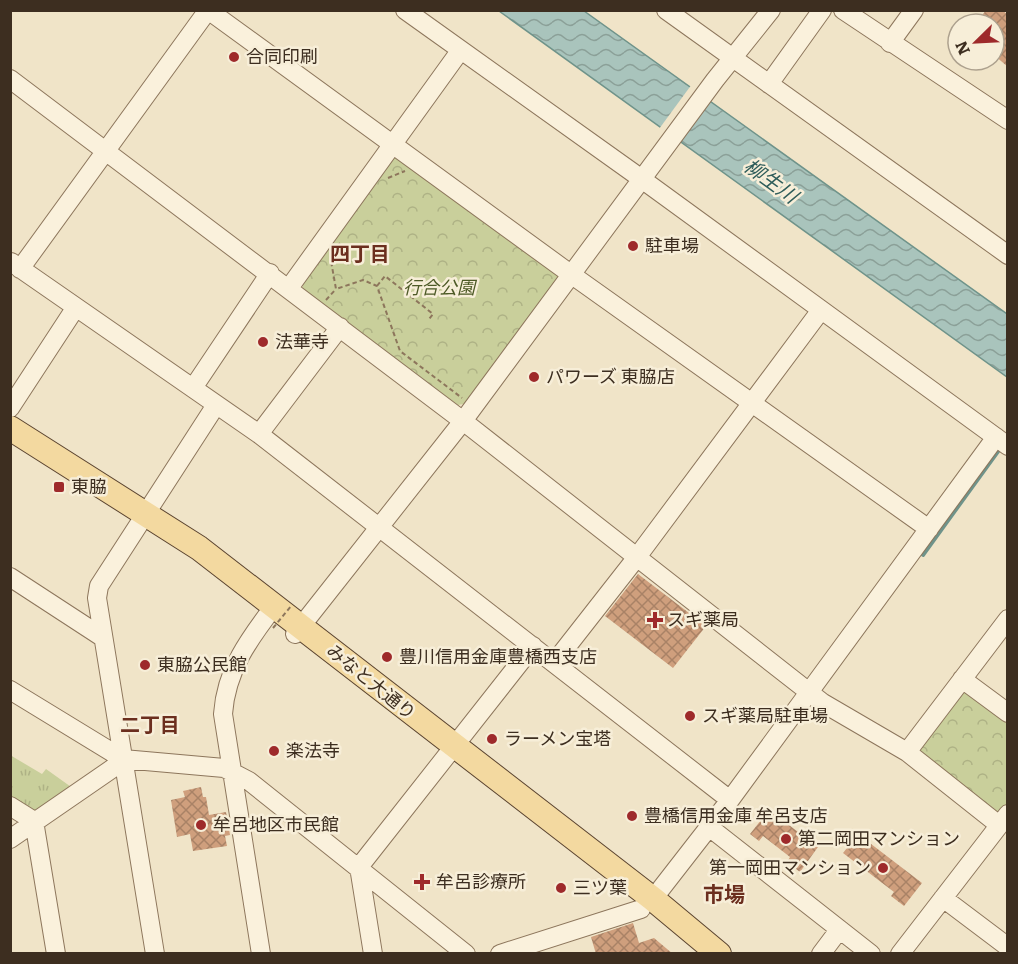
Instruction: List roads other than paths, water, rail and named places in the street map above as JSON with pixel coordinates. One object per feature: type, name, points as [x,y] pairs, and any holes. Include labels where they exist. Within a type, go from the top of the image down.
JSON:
[{"type":"main road","name":"みなと大通り","points":[[10,428],[206,567],[284,619],[647,904],[719,954]]},
{"type":"main road","name":"みなと大通り","points":[[10,441],[141,520]]},
{"type":"main road","name":"みなと大通り","points":[[647,904],[697,954]]},
{"type":"street","points":[[730,800],[259,434],[15,265],[106,151],[208,10],[751,404],[929,529]]},
{"type":"street","points":[[405,10],[1002,442],[929,529],[730,800],[647,904],[500,954]]},
{"type":"street","points":[[261,954],[223,714],[224,695],[235,662],[381,527],[464,421],[715,80],[771,10]]},
{"type":"street","points":[[769,84],[822,10]]},
{"type":"street","points":[[843,10],[1008,120]]},
{"type":"street","points":[[890,43],[914,10]]},
{"type":"street","points":[[674,13],[733,58],[1008,255]]},
{"type":"street","points":[[289,288],[460,51]]},
{"type":"street","points":[[12,84],[270,273],[464,421],[809,692],[907,752],[1003,819],[900,954]]},
{"type":"street","points":[[193,388],[270,273]]},
{"type":"street","points":[[10,408],[76,307]]},
{"type":"street","points":[[554,663],[637,557],[821,310]]},
{"type":"street","points":[[259,434],[340,327]]},
{"type":"street","points":[[155,954],[97,598],[99,586],[216,405]]},
{"type":"street","points":[[10,577],[102,637]]},
{"type":"street","points":[[907,752],[1008,619]]},
{"type":"street","points":[[373,954],[359,867],[533,646]]},
{"type":"street","points":[[962,679],[1008,713]]},
{"type":"street","points":[[10,690],[123,759],[224,768],[249,781],[466,954]]},
{"type":"street","points":[[10,839],[123,759]]},
{"type":"street","points":[[10,806],[34,821],[56,954]]},
{"type":"street","points":[[709,827],[871,954]]},
{"type":"street","points":[[943,898],[1008,947]]},
{"type":"street","points":[[821,954],[839,930]]},
{"type":"water","name":"柳生川","points":[[499,11],[584,11],[1007,314],[1007,377]]},
{"type":"waterway","points":[[923,555],[999,450]]},
{"type":"place","name":"合同印刷","points":[[234,57]]},
{"type":"place","name":"駐車場","points":[[633,246]]},
{"type":"place","name":"法華寺","points":[[263,342]]},
{"type":"place","name":"パワーズ 東脇店","points":[[534,377]]},
{"type":"place","name":"東脇","points":[[59,487]]},
{"type":"place","name":"スギ薬局","points":[[655,620]]},
{"type":"place","name":"豊川信用金庫豊橋西支店","points":[[387,657]]},
{"type":"place","name":"東脇公民館","points":[[145,665]]},
{"type":"place","name":"スギ薬局駐車場","points":[[690,716]]},
{"type":"place","name":"ラーメン宝塔","points":[[492,739]]},
{"type":"place","name":"楽法寺","points":[[274,751]]},
{"type":"place","name":"豊橋信用金庫 牟呂支店","points":[[632,816]]},
{"type":"place","name":"牟呂地区市民館","points":[[201,825]]},
{"type":"place","name":"第二岡田マンション","points":[[786,839]]},
{"type":"place","name":"第一岡田マンション","points":[[883,868]]},
{"type":"place","name":"牟呂診療所","points":[[422,882]]},
{"type":"place","name":"三ツ葉","points":[[561,888]]},
{"type":"district","name":"四丁目","points":[[360,254]]},
{"type":"district","name":"二丁目","points":[[150,725]]},
{"type":"district","name":"市場","points":[[724,895]]},
{"type":"park label","name":"行合公園","points":[[439,288]]}]
